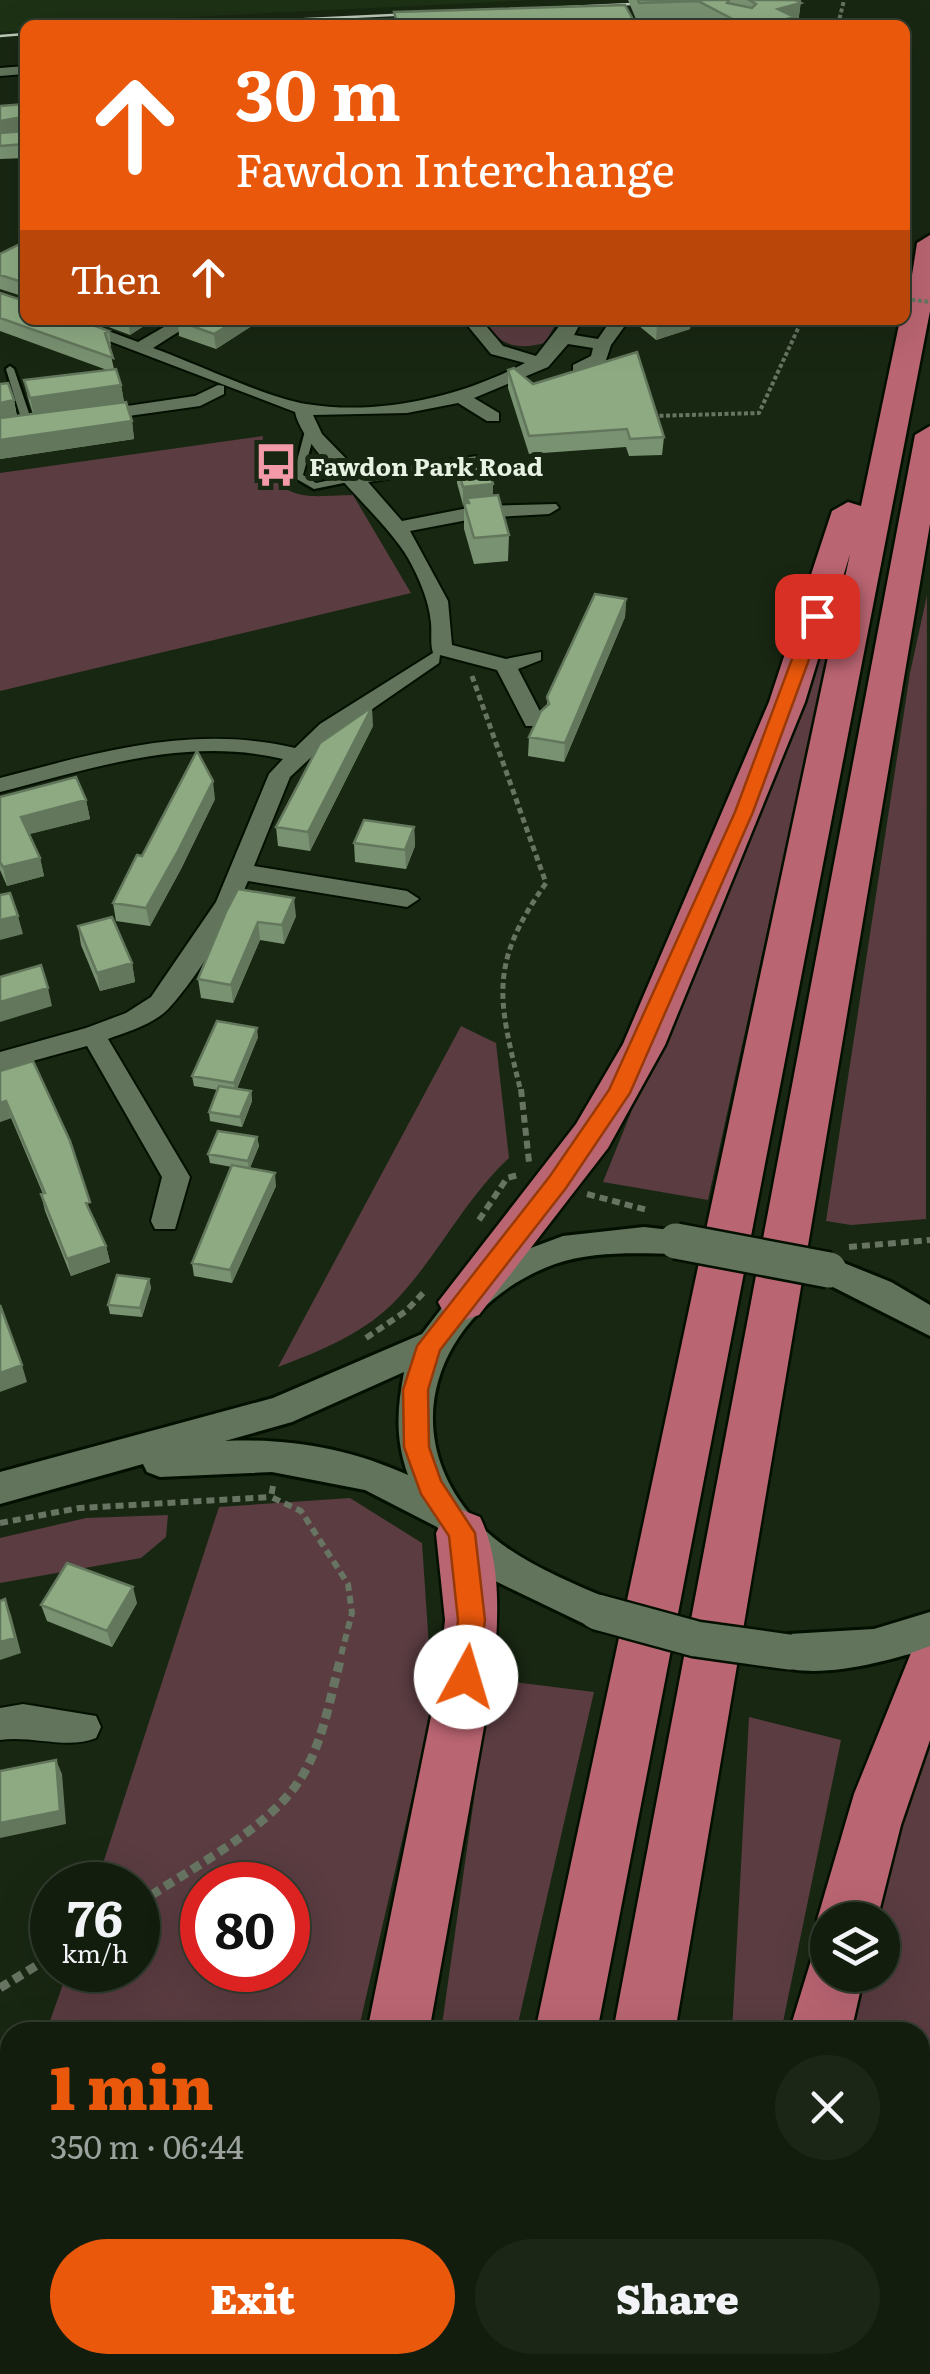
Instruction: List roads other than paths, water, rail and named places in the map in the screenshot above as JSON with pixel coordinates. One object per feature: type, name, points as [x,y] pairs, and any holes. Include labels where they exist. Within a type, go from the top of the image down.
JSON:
[{"type":"highway","points":[[568,2022],[930,243]]},
{"type":"highway","points":[[462,1302],[592,1136],[644,1045],[788,702],[871,434],[904,373]]},
{"type":"highway","points":[[646,2022],[930,435]]},
{"type":"highway","points":[[400,2022],[466,1677],[472,1620],[456,1526]]},
{"type":"highway","points":[[851,1902],[865,1839],[895,1752],[930,1671]]},
{"type":"highway","points":[[822,2022],[830,1992]]},
{"type":"street","points":[[77,325],[303,409],[374,411],[464,399],[542,363],[569,329],[602,345]]},
{"type":"street","points":[[140,348],[179,325]]},
{"type":"street","points":[[476,325],[496,350],[542,363]]},
{"type":"street","points":[[579,370],[599,359],[602,345],[616,325]]},
{"type":"street","points":[[38,424],[200,401],[218,390]]},
{"type":"street","points":[[464,399],[493,418]]},
{"type":"street","points":[[303,409],[310,432],[355,478],[419,561],[442,614],[436,654]]},
{"type":"street","points":[[355,478],[470,460]]},
{"type":"street","points":[[397,528],[478,512],[549,508]]},
{"type":"street","points":[[0,1061],[93,1035],[135,1019],[160,1003],[228,903],[280,774],[328,729],[436,654],[464,655],[507,666],[534,656]]},
{"type":"street","points":[[507,666],[510,681],[534,721]]},
{"type":"street","points":[[0,786],[187,740],[273,747],[300,756]]},
{"type":"street","points":[[240,872],[407,899]]},
{"type":"street","points":[[93,1035],[176,1177],[166,1220]]},
{"type":"street","points":[[456,1526],[430,1486],[416,1447],[415,1390],[429,1346],[462,1302],[495,1276],[546,1253],[669,1227],[831,1258],[930,1322]]},
{"type":"street","points":[[0,1488],[279,1411],[429,1346]]},
{"type":"street","points":[[80,1468],[204,1457],[319,1460],[363,1470],[406,1488],[504,1568],[597,1612],[696,1638],[789,1652],[874,1647],[930,1630]]},
{"type":"street","points":[[0,1724],[23,1720],[84,1728]]},
{"type":"lane","points":[[10,369],[38,424]]},
{"type":"lane","points":[[310,432],[298,476],[314,486],[335,485],[355,478]]},
{"type":"tram line","points":[[285,20],[718,0]]},
{"type":"tram line","points":[[0,36],[20,34]]},
{"type":"place","name":"Fawdon Park Road","points":[[276,465]]}]
